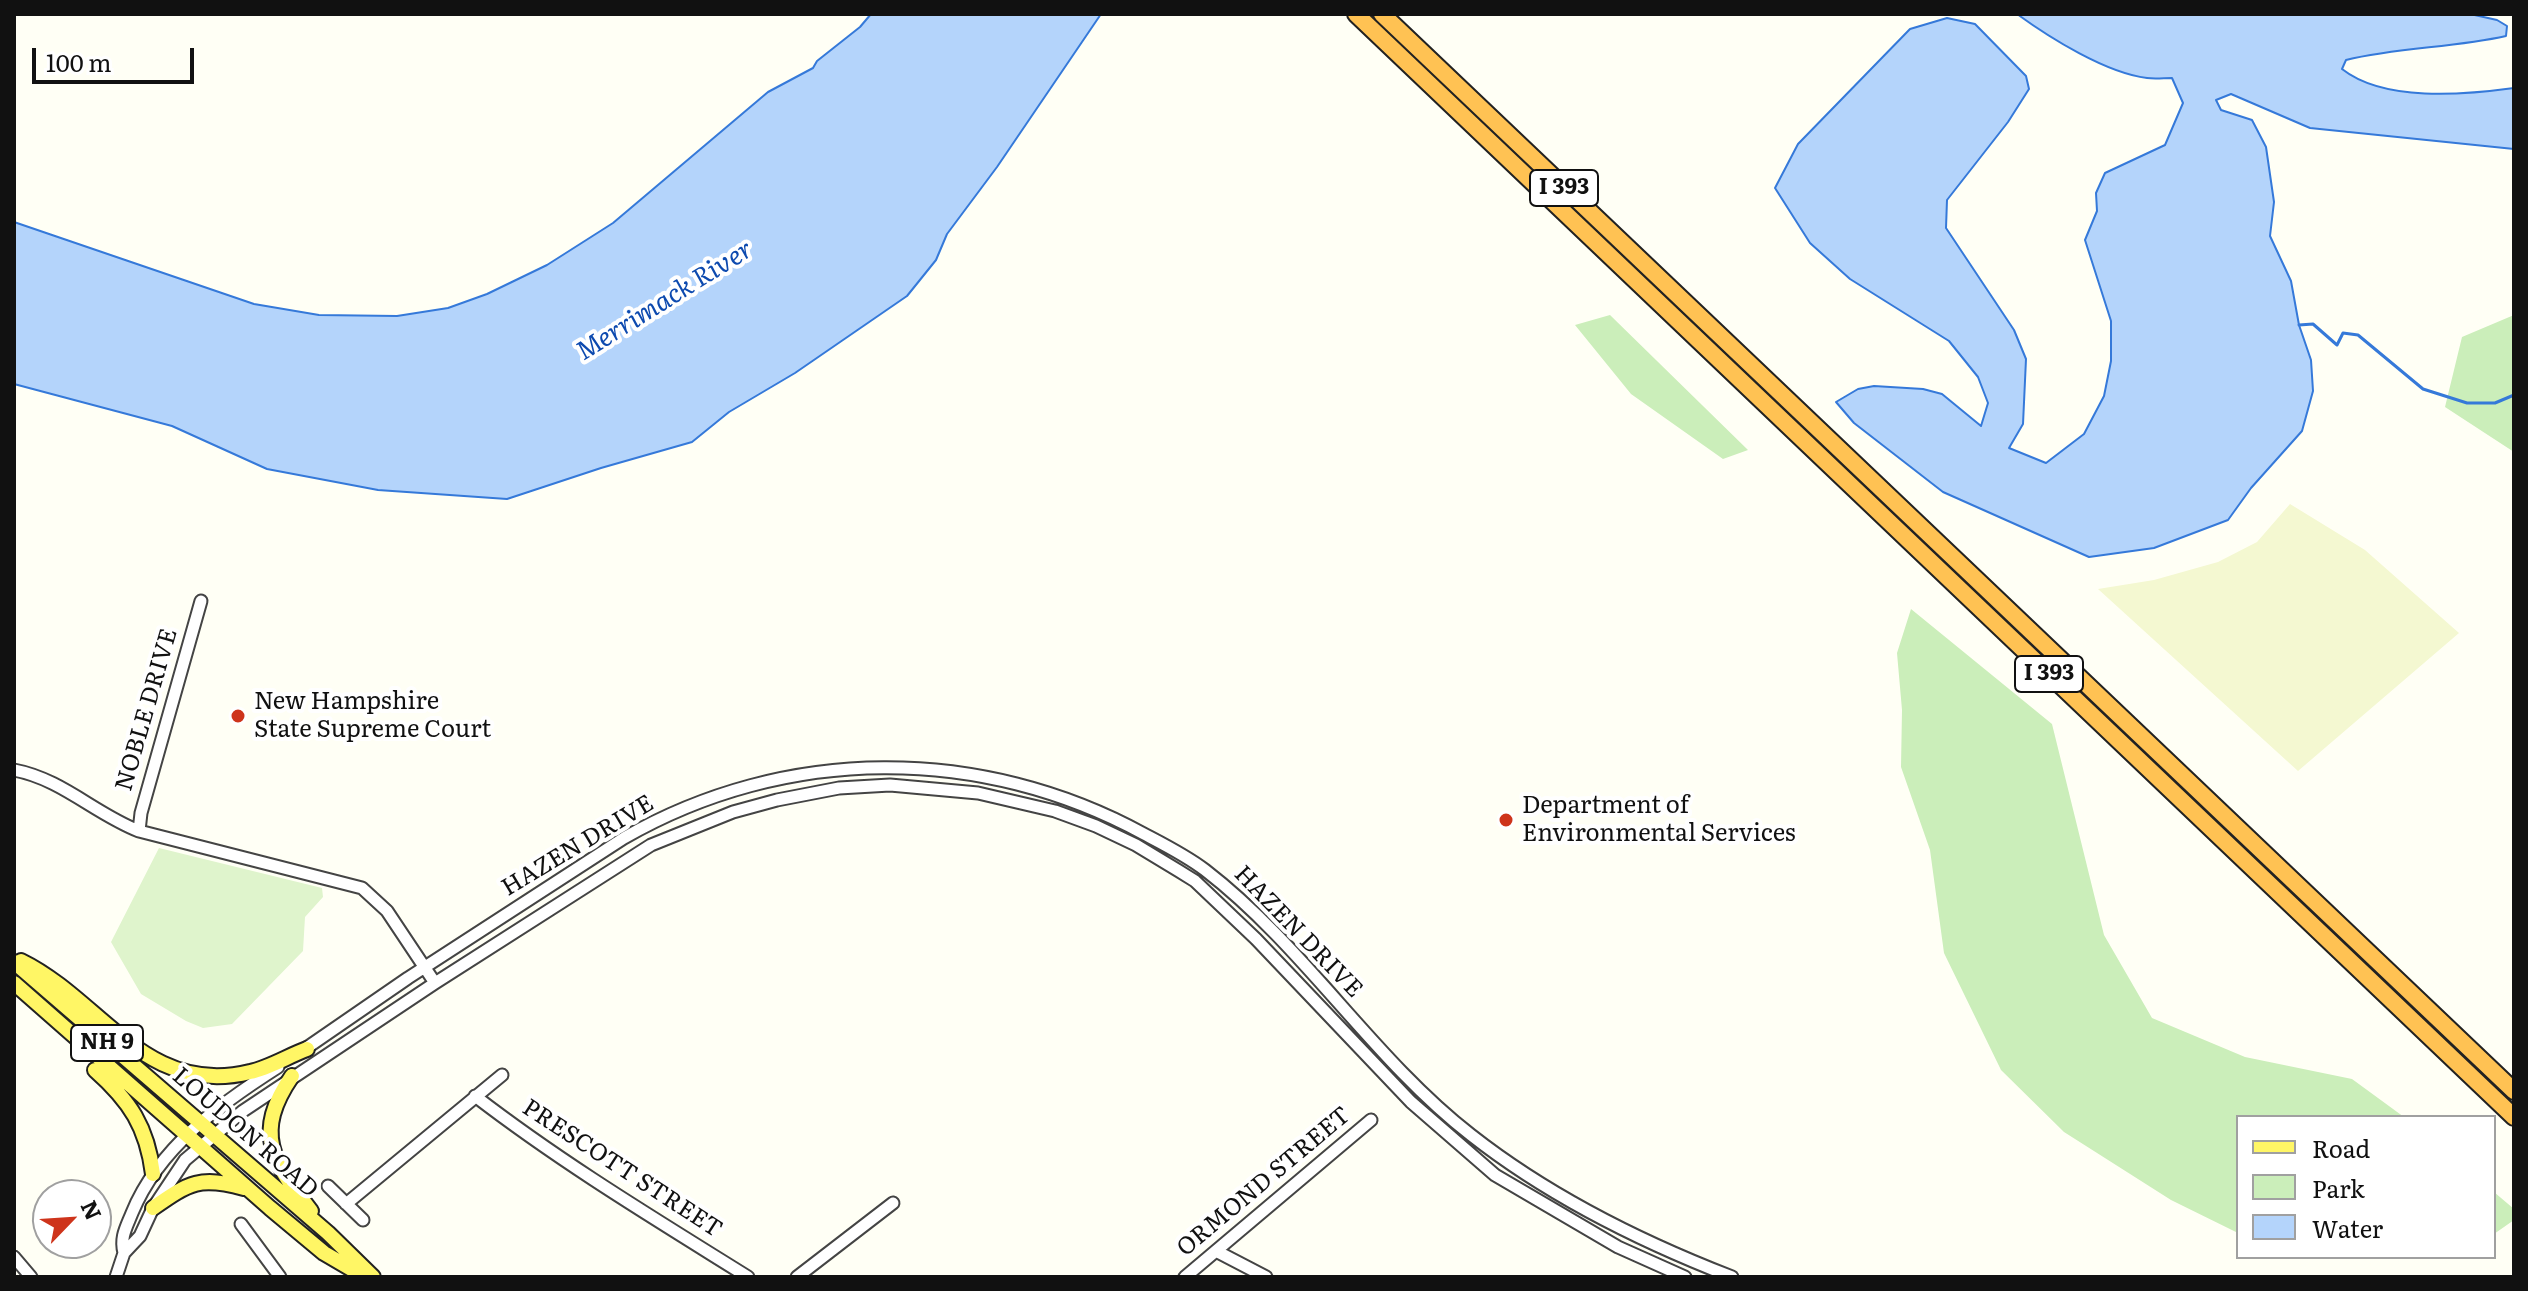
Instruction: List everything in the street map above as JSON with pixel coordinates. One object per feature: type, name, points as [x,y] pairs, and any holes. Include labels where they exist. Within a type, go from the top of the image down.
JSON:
[{"type":"highway","name":"I 393","points":[[1356,14],[2514,1117]]},
{"type":"highway","name":"I 393","points":[[1382,14],[2513,1091]]},
{"type":"main road","points":[[14,960],[47,974],[121,1038],[165,1066],[206,1077],[229,1075],[251,1072],[307,1049]]},
{"type":"main road","name":"LOUDON ROAD","points":[[14,960],[328,1233],[373,1277]]},
{"type":"main road","points":[[18,987],[45,1024],[117,1089],[129,1105],[143,1131],[153,1174]]},
{"type":"main road","name":"LOUDON ROAD","points":[[18,987],[247,1189],[324,1253],[365,1277]]},
{"type":"main road","points":[[292,1076],[274,1107],[270,1142],[284,1174],[328,1233]]},
{"type":"main road","points":[[153,1208],[187,1184],[217,1181],[247,1189]]},
{"type":"street","name":"NOBLE DRIVE","points":[[139,831],[141,813],[201,601]]},
{"type":"street","name":"HAZEN DRIVE","points":[[124,1253],[121,1240],[153,1174],[160,1162],[199,1124],[262,1077],[624,838],[709,799],[764,782],[819,771],[870,766],[958,772],[996,779],[1082,803],[1117,819],[1204,869],[1251,910],[1407,1078],[1472,1135],[1537,1183],[1637,1238],[1732,1277]]},
{"type":"street","points":[[14,770],[42,777],[81,797],[116,822],[139,831],[362,888],[387,911],[435,983]]},
{"type":"street","name":"HAZEN DRIVE","points":[[124,1253],[140,1236],[153,1208],[185,1160],[214,1135],[292,1076],[651,845],[733,812],[777,800],[839,788],[890,785],[978,793],[1027,804],[1096,826],[1136,845],[1195,881],[1256,939],[1411,1102],[1495,1175],[1618,1247],[1685,1277]]},
{"type":"street","points":[[346,1204],[502,1075]]},
{"type":"street","name":"PRESCOTT STREET","points":[[475,1096],[578,1170],[748,1277]]},
{"type":"street","name":"ORMOND STREET","points":[[1185,1277],[1371,1120]]},
{"type":"street","points":[[328,1186],[363,1220]]},
{"type":"street","points":[[797,1277],[893,1203]]},
{"type":"street","points":[[241,1224],[280,1277]]},
{"type":"street","points":[[1216,1251],[1266,1277]]},
{"type":"street","points":[[116,1277],[124,1253]]},
{"type":"street","points":[[14,1257],[31,1277]]},
{"type":"green space","points":[[1610,315],[1748,450],[1723,459],[1631,394],[1575,325]]},
{"type":"green space","points":[[2514,315],[2514,452],[2445,407],[2462,337]]},
{"type":"green space","points":[[2290,504],[2365,550],[2459,633],[2298,771],[2098,589],[2154,580],[2218,562],[2257,542]]},
{"type":"green space","points":[[1911,609],[2052,724],[2104,935],[2152,1018],[2245,1057],[2352,1079],[2401,1115],[2236,1115],[2236,1232],[2171,1200],[2064,1132],[2001,1070],[1944,953],[1930,850],[1901,767],[1902,710],[1897,653]]},
{"type":"green space","points":[[159,848],[322,888],[323,897],[305,917],[303,951],[232,1024],[203,1028],[141,994],[111,942]]},
{"type":"green space","points":[[2496,1194],[2514,1209],[2514,1220],[2496,1233]]},
{"type":"water","name":"Merrimack River","points":[[871,14],[1101,14],[997,167],[947,234],[936,260],[907,296],[795,373],[729,412],[692,442],[507,499],[378,490],[267,469],[172,426],[14,384],[14,222],[254,304],[319,315],[397,316],[448,308],[487,294],[547,265],[613,223],[768,92],[813,68]]},
{"type":"water","points":[[2017,14],[2470,14],[2497,20],[2507,26],[2506,36],[2346,60],[2342,69],[2359,80],[2379,87],[2425,94],[2514,88],[2514,149],[2310,128],[2231,94],[2216,100],[2221,110],[2252,120],[2266,147],[2274,202],[2270,236],[2291,281],[2299,325],[2311,360],[2313,391],[2302,431],[2251,488],[2228,520],[2154,548],[2089,557],[1943,492],[1854,423],[1836,402],[1858,389],[1874,386],[1923,389],[1942,394],[1981,426],[1988,403],[1978,377],[1949,341],[1850,279],[1810,243],[1775,188],[1798,144],[1910,29],[1947,18],[1975,24],[2026,76],[2029,89],[2008,122],[1947,200],[1946,228],[2014,330],[2026,359],[2023,424],[2009,448],[2046,463],[2084,434],[2104,396],[2111,361],[2111,321],[2085,240],[2097,211],[2096,193],[2105,173],[2165,145],[2183,103],[2172,78],[2131,75],[2097,62]]},
{"type":"waterway","points":[[2299,325],[2313,324],[2337,345],[2343,333],[2358,335],[2423,389],[2467,403],[2495,403],[2514,395]]},
{"type":"place","name":"New Hampshire State Supreme Court","points":[[238,716]]},
{"type":"place","name":"Department of Environmental Services","points":[[1506,820]]}]
